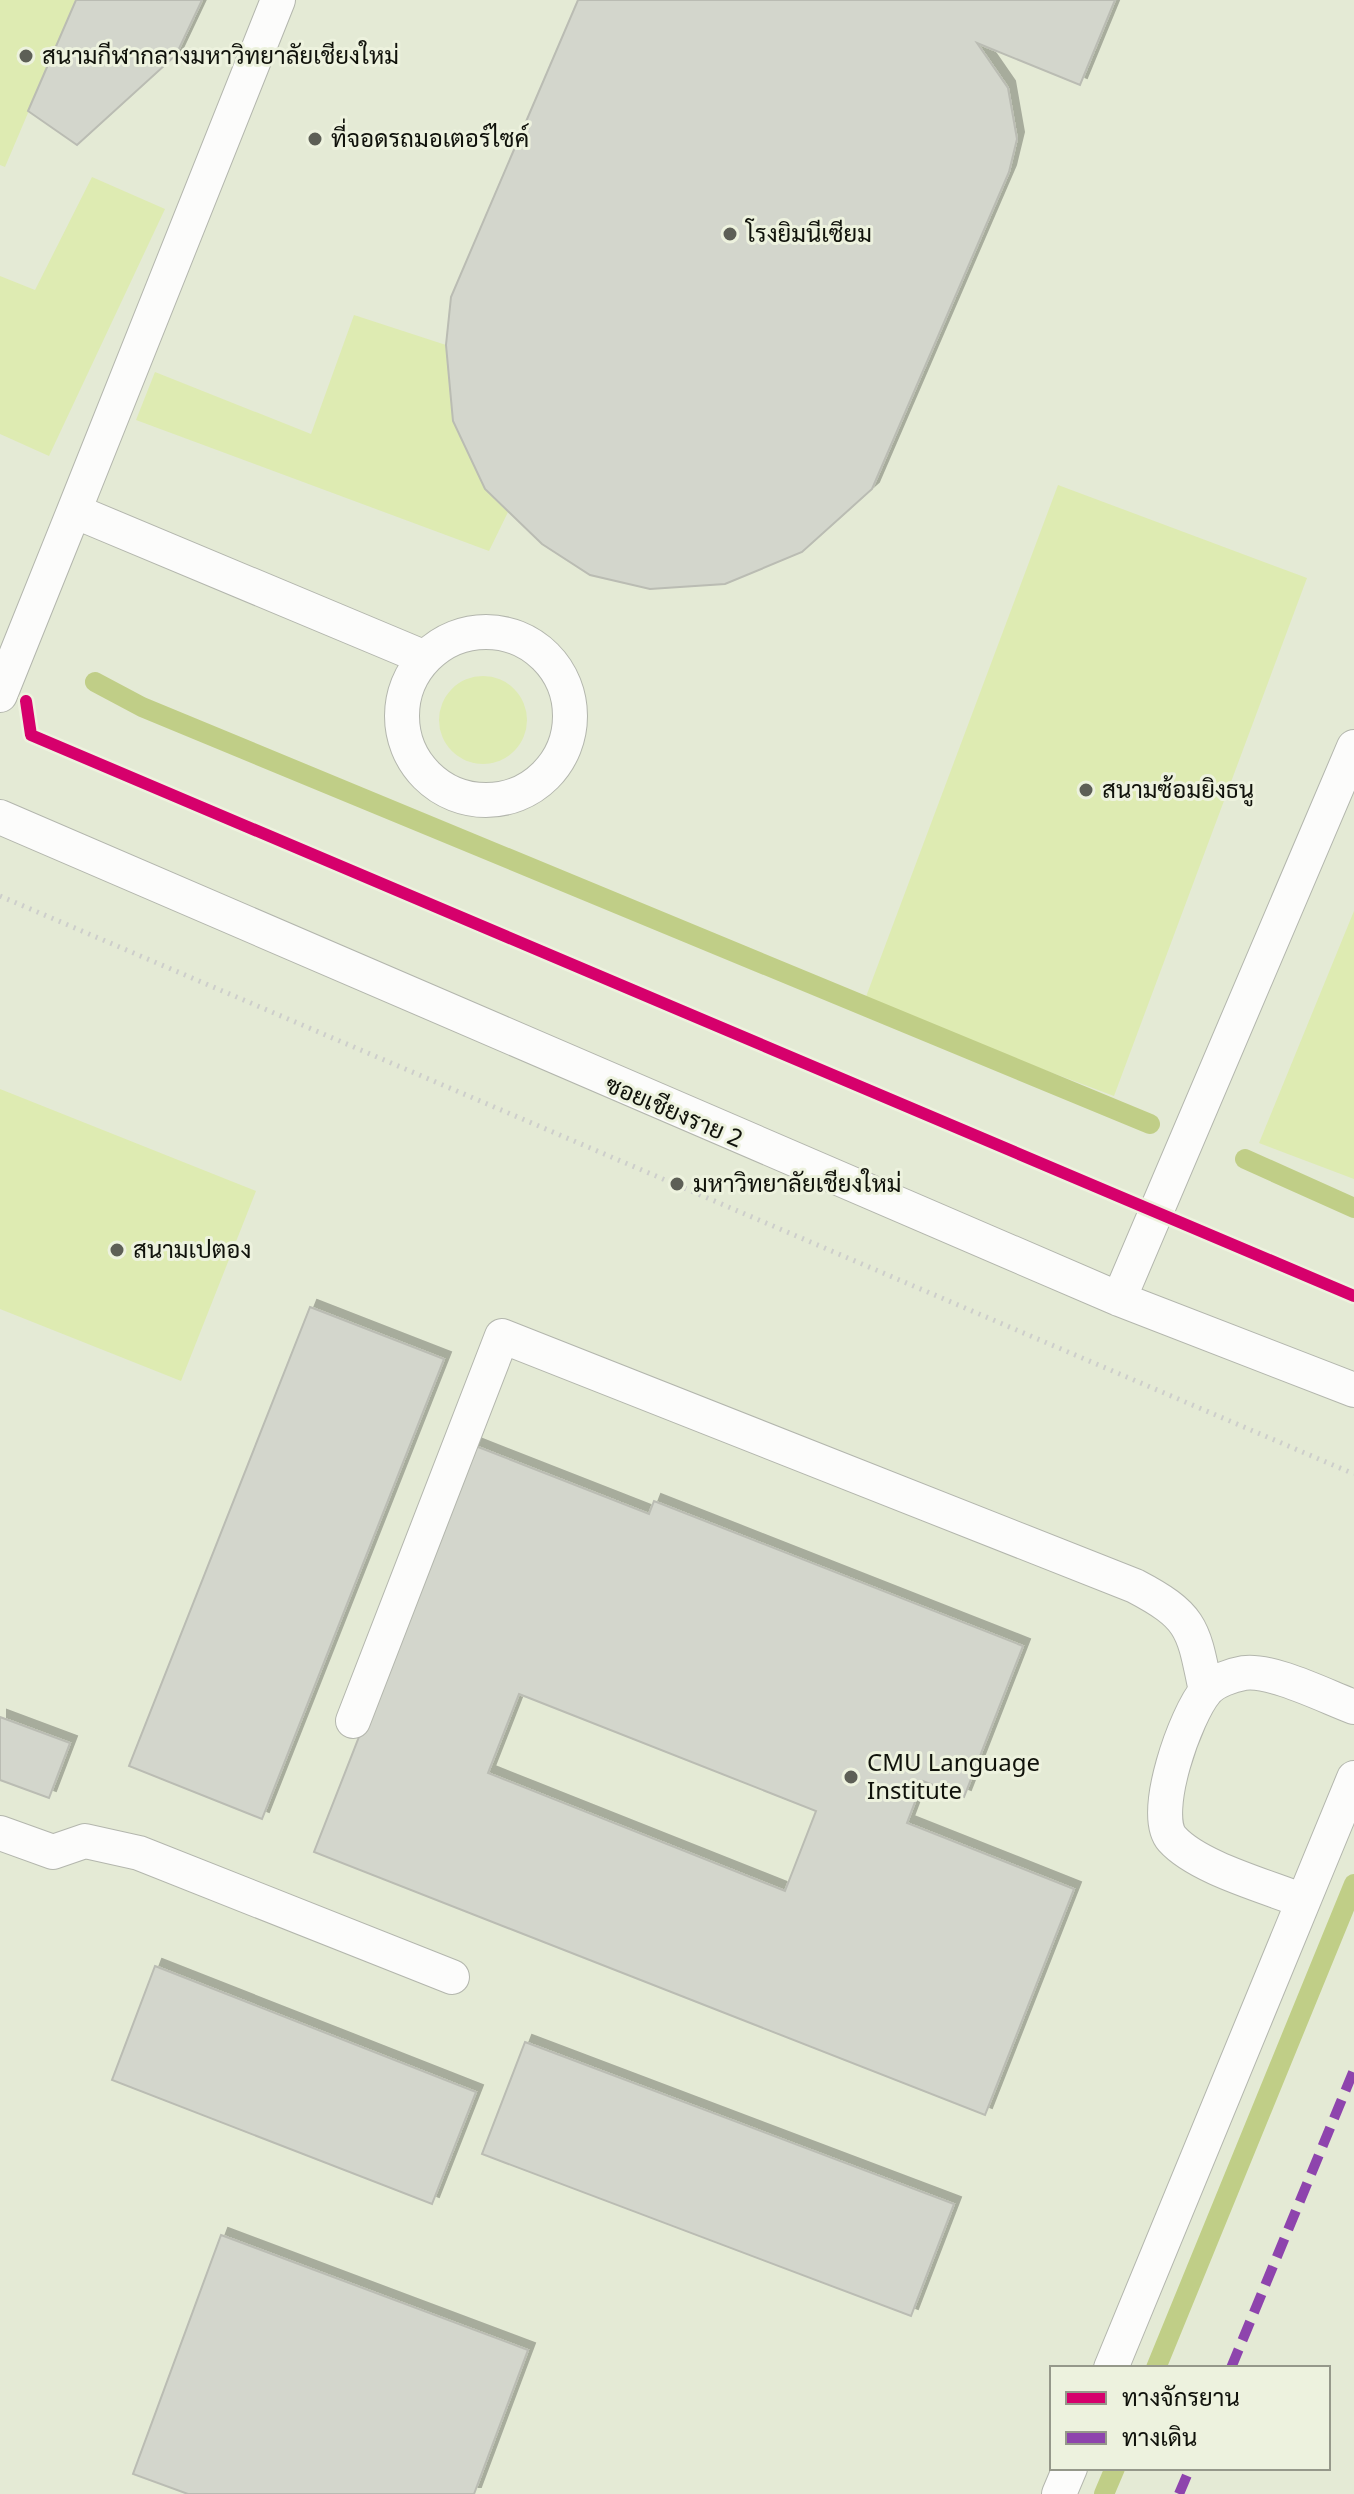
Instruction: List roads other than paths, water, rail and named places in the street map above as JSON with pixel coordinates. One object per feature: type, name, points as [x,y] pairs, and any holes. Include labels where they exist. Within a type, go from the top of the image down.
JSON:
[{"type":"lane","points":[[0,695],[278,0]]},
{"type":"lane","points":[[74,511],[423,657]]},
{"type":"lane","points":[[505,632],[544,653],[568,691],[569,735],[549,774],[511,797],[466,799],[427,777],[403,741],[402,696],[423,657],[461,634],[505,632]]},
{"type":"lane","points":[[1119,1299],[1354,747]]},
{"type":"lane","points":[[0,819],[1119,1299],[1354,1390]]},
{"type":"lane","points":[[353,1721],[502,1336],[1135,1586],[1184,1617],[1194,1634],[1206,1691],[1168,1782],[1163,1824],[1169,1836],[1194,1856],[1303,1901]]},
{"type":"lane","points":[[1206,1691],[1236,1675],[1253,1672],[1354,1707]]},
{"type":"lane","points":[[1114,2366],[1354,1780]]},
{"type":"lane","points":[[1114,2366],[1354,1780]]},
{"type":"lane","points":[[0,1833],[53,1852],[85,1841],[139,1853],[452,1977]]},
{"type":"lane","points":[[1062,2494],[1071,2470]]},
{"type":"waterway","points":[[95,682],[142,707],[1150,1124]]},
{"type":"waterway","points":[[1245,1159],[1354,1208]]},
{"type":"waterway","points":[[1157,2366],[1354,1884]]},
{"type":"waterway","points":[[1104,2494],[1114,2470]]},
{"type":"place","name":"สนามกีฬากลางมหาวิทยาลัยเชียงใหม่","points":[[26,56]]},
{"type":"place","name":"ที่จอดรถมอเตอร์ไซค์","points":[[315,139]]},
{"type":"place","name":"โรงยิมนีเซียม","points":[[730,234]]},
{"type":"place","name":"สนามซ้อมยิงธนู","points":[[1086,790]]},
{"type":"place","name":"มหาวิทยาลัยเชียงใหม่","points":[[677,1184]]},
{"type":"place","name":"สนามเปตอง","points":[[117,1250]]},
{"type":"place","name":"CMU Language Institute","points":[[851,1777]]}]
